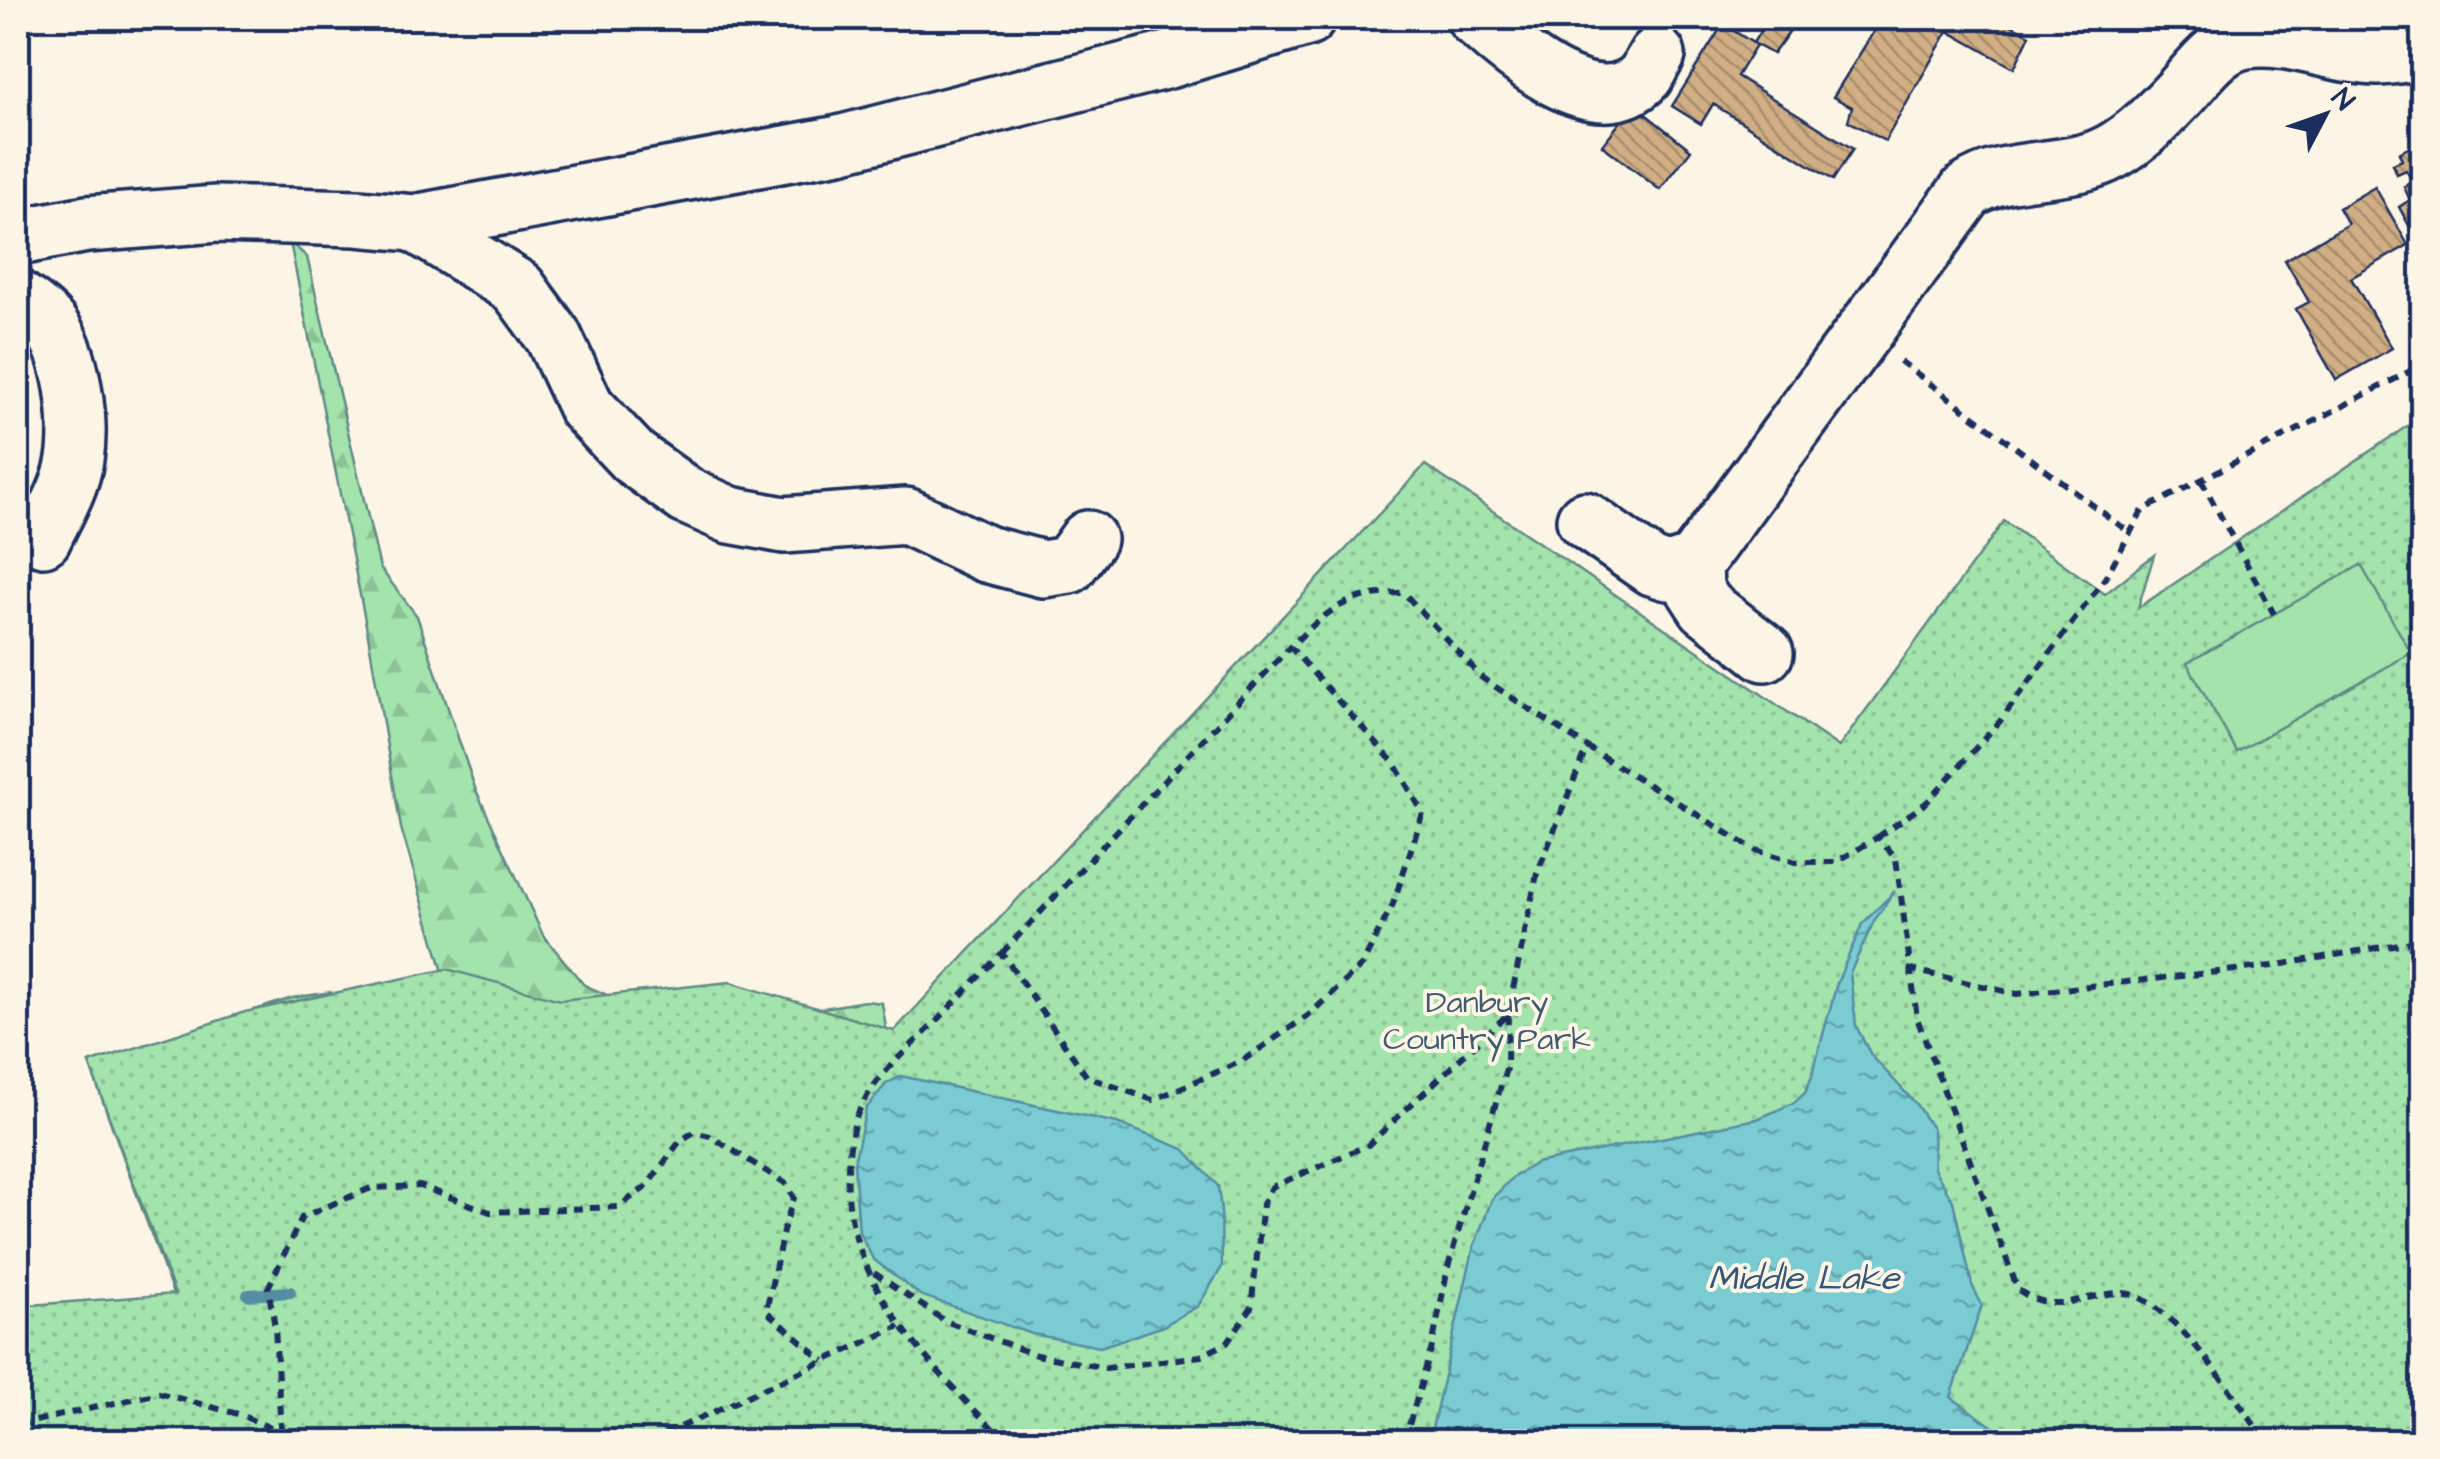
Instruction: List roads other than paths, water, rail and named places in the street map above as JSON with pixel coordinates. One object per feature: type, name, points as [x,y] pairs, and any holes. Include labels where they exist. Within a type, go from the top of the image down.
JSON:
[{"type":"lane","points":[[18,237],[87,224],[217,214],[414,223],[839,144],[1168,60],[1307,18]]},
{"type":"lane","points":[[1475,18],[1544,73],[1584,92],[1620,92],[1644,76],[1656,55]]},
{"type":"lane","points":[[1586,520],[1652,567],[1668,572],[1694,564],[1967,191],[1994,177],[2072,166],[2111,152],[2139,134],[2180,94],[2207,60],[2244,40],[2377,57],[2422,51]]},
{"type":"lane","points":[[414,223],[518,288],[553,336],[586,407],[633,458],[687,496],[730,515],[784,525],[906,516],[986,554],[1043,569],[1069,565],[1088,539]]},
{"type":"lane","points":[[18,300],[50,324],[63,349],[75,404],[75,458],[65,494],[43,538]]},
{"type":"lane","points":[[1694,564],[1695,590],[1706,608],[1765,653]]},
{"type":"water","name":"Middle Lake","points":[[1895,891],[1874,921],[1850,973],[1856,1026],[1871,1055],[1916,1104],[1933,1130],[1934,1169],[1953,1201],[1972,1285],[1982,1305],[1951,1397],[2003,1434],[2038,1441],[1429,1441],[1474,1246],[1492,1199],[1512,1178],[1536,1163],[1757,1119],[1794,1103],[1805,1093],[1811,1079],[1837,983],[1862,924]]},
{"type":"water","points":[[901,1076],[1117,1123],[1184,1149],[1218,1186],[1221,1211],[1222,1267],[1198,1306],[1161,1327],[1100,1347],[1032,1334],[920,1295],[873,1259],[859,1232],[854,1163],[866,1109],[886,1084]]},
{"type":"waterway","points":[[248,1295],[290,1292]]},
{"type":"park label","name":"Danbury Country Park","points":[[1487,1020]]}]
